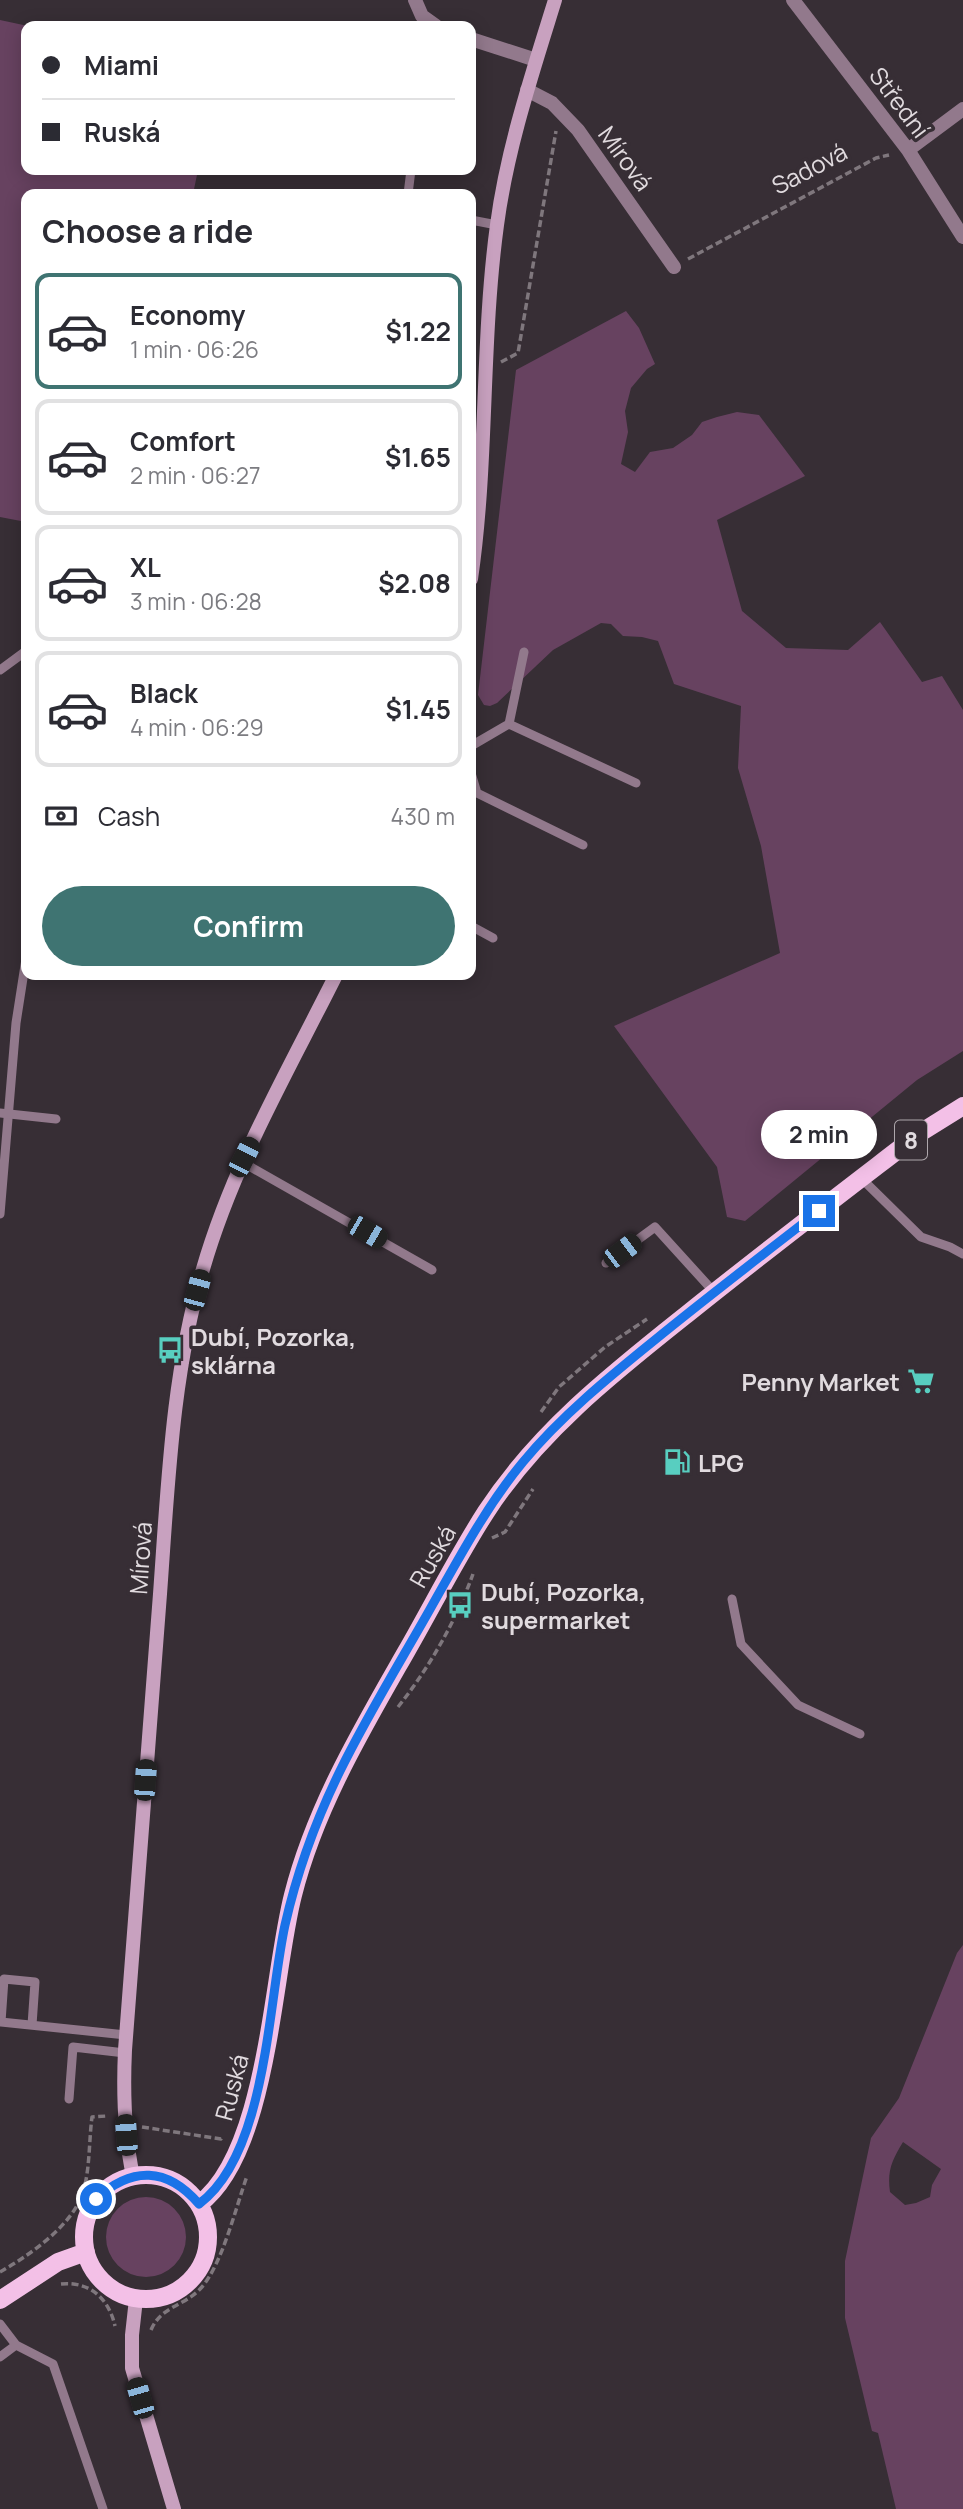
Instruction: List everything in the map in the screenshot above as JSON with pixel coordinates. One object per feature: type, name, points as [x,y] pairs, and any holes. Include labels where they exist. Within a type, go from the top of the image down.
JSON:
[{"type":"main road","name":"Ruská","points":[[199,2204],[216,2190],[230,2169],[252,2109],[269,2033],[284,1928],[312,1835],[341,1770],[467,1543],[506,1484],[551,1431],[608,1379],[714,1292],[861,1178],[920,1133],[963,1106]]},
{"type":"main road","points":[[147,2174],[186,2188],[199,2204],[207,2223],[208,2244],[203,2263],[192,2280],[176,2292],[156,2299],[136,2299],[119,2293],[104,2283],[92,2269],[84,2234],[96,2199],[110,2186],[133,2176],[147,2174]]},
{"type":"main road","points":[[0,2300],[58,2262],[86,2252]]},
{"type":"street","points":[[415,0],[422,16],[429,21]]},
{"type":"street","points":[[476,537],[497,225],[505,179],[527,90],[555,0]]},
{"type":"street","name":"Střední","points":[[793,0],[908,150],[963,237]]},
{"type":"street","points":[[476,41],[536,60]]},
{"type":"street","name":"Mírová","points":[[527,90],[560,110],[599,157],[674,267]]},
{"type":"street","points":[[908,150],[963,109]]},
{"type":"street","name":"Mírová","points":[[133,2176],[127,2149],[125,2115],[126,2035],[169,1480],[181,1361],[211,1240],[242,1163],[334,980]]},
{"type":"street","points":[[136,2299],[132,2368],[174,2509]]},
{"type":"lane","points":[[476,221],[497,225]]},
{"type":"lane","points":[[476,743],[509,724],[524,652]]},
{"type":"lane","points":[[0,670],[21,655]]},
{"type":"lane","points":[[509,724],[636,783]]},
{"type":"lane","points":[[476,790],[477,793],[583,845]]},
{"type":"lane","points":[[476,929],[493,938]]},
{"type":"lane","points":[[0,1214],[16,1023],[23,980]]},
{"type":"lane","points":[[0,1113],[56,1119]]},
{"type":"lane","points":[[242,1163],[432,1270]]},
{"type":"lane","points":[[861,1178],[921,1237],[963,1254]]},
{"type":"lane","points":[[606,1263],[655,1227],[714,1292]]},
{"type":"lane","points":[[732,1599],[740,1644],[797,1705],[860,1734]]},
{"type":"lane","points":[[32,2025],[35,1982],[4,1979],[1,2022],[126,2035]]},
{"type":"lane","points":[[69,2099],[73,2047],[125,2053]]},
{"type":"lane","points":[[0,2324],[16,2345],[53,2364],[103,2509]]},
{"type":"lane","points":[[0,2357],[16,2345]]},
{"type":"path","points":[[518,353],[560,110]]},
{"type":"path","name":"Sadová","points":[[674,267],[876,158],[908,150]]},
{"type":"path","points":[[486,1543],[505,1532],[533,1489]]},
{"type":"path","points":[[398,1707],[415,1686],[464,1601],[477,1563]]},
{"type":"path","points":[[0,2272],[22,2260],[55,2232],[72,2211],[85,2185],[92,2117],[107,2116]]},
{"type":"path","points":[[133,2126],[221,2139]]},
{"type":"path","points":[[149,2336],[159,2315],[192,2296],[209,2276],[248,2174]]},
{"type":"path","points":[[55,2286],[78,2284],[95,2291],[110,2308],[116,2336]]},
{"type":"shaded area","points":[[0,20],[21,24],[21,175],[197,175],[194,189],[21,189],[21,521],[0,517]]},
{"type":"shaded area","points":[[626,311],[639,328],[655,364],[647,369],[631,388],[625,411],[628,432],[621,464],[635,472],[650,452],[673,448],[692,435],[702,422],[737,412],[759,415],[805,476],[717,520],[742,611],[786,648],[848,650],[880,622],[922,682],[942,676],[963,710],[963,1051],[917,1080],[745,1221],[727,1217],[717,1167],[614,1026],[780,953],[761,846],[738,768],[741,706],[674,684],[658,641],[623,636],[611,624],[601,623],[553,650],[497,703],[484,705],[478,695],[516,370]]},
{"type":"shaded area","points":[[963,1945],[963,2509],[896,2509],[878,2433],[872,2431],[845,2318],[845,2261],[871,2138],[899,2098],[957,1953]],"holes":[[[903,2142],[941,2169],[932,2185],[930,2197],[905,2205],[890,2192],[891,2166]]]},
{"type":"shaded area","points":[[146,2197],[161,2200],[174,2209],[183,2222],[186,2237],[183,2252],[174,2265],[161,2274],[146,2277],[131,2274],[118,2265],[109,2252],[106,2237],[109,2222],[118,2209],[131,2200]]},
{"type":"place","name":"Dubí, Pozorka, sklárna","points":[[170,1350]]},
{"type":"place","name":"Penny Market","points":[[921,1381]]},
{"type":"place","name":"LPG","points":[[677,1462]]},
{"type":"place","name":"Dubí, Pozorka, supermarket","points":[[460,1605]]},
{"type":"route","points":[[96,2199],[121,2180],[147,2174],[160,2176],[186,2188],[199,2204],[216,2190],[230,2169],[252,2109],[269,2033],[284,1928],[302,1861],[341,1770],[467,1543],[523,1462],[578,1405],[714,1292],[819,1211]]}]
